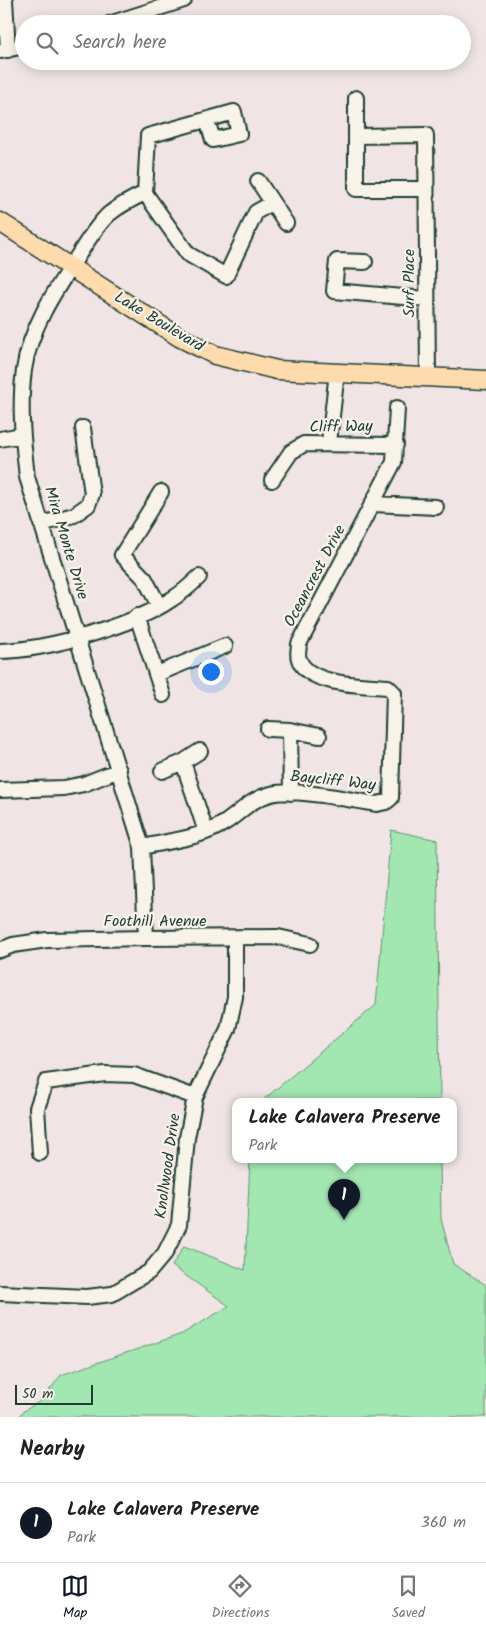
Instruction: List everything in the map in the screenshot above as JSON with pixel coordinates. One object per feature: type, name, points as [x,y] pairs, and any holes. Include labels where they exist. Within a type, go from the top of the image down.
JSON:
[{"type":"main road","name":"Lake Boulevard","points":[[0,222],[179,337],[215,355],[277,370],[486,380]]},
{"type":"street","points":[[4,50],[5,0]]},
{"type":"street","points":[[137,15],[184,0]]},
{"type":"street","points":[[356,98],[356,189],[426,189]]},
{"type":"street","points":[[207,120],[148,136],[145,193],[188,254],[226,276],[256,212],[272,203]]},
{"type":"street","name":"Surf Place","points":[[356,136],[426,135],[428,376]]},
{"type":"street","points":[[258,181],[286,223]]},
{"type":"street","name":"Mira Monte Drive","points":[[145,193],[128,201],[109,214],[95,229],[39,320],[28,350],[20,416],[27,477],[142,847],[146,938]]},
{"type":"street","points":[[365,262],[337,261],[334,291],[426,298]]},
{"type":"street","points":[[328,442],[337,372]]},
{"type":"street","name":"Oceancrest Drive","points":[[390,689],[328,682],[304,668],[299,660],[299,644],[394,462],[397,408]]},
{"type":"street","points":[[41,524],[74,515],[88,505],[92,494],[83,428]]},
{"type":"street","points":[[0,439],[22,435]]},
{"type":"street","name":"Cliff Way","points":[[272,480],[291,452],[304,444],[328,442],[396,445]]},
{"type":"street","points":[[160,606],[145,579],[122,555],[161,492]]},
{"type":"street","points":[[373,504],[436,507]]},
{"type":"street","points":[[0,652],[44,647],[77,638],[137,616],[172,600],[199,577]]},
{"type":"street","points":[[137,616],[163,695]]},
{"type":"street","points":[[157,674],[225,646]]},
{"type":"street","name":"Baycliff Way","points":[[142,847],[206,832],[226,822],[257,798],[272,794],[291,793],[377,804],[386,802],[390,798],[394,693],[390,689]]},
{"type":"street","points":[[268,729],[290,730],[319,736]]},
{"type":"street","points":[[290,730],[291,793]]},
{"type":"street","points":[[162,771],[183,762],[200,751]]},
{"type":"street","points":[[183,762],[206,832]]},
{"type":"street","points":[[0,790],[64,788],[84,784],[119,770]]},
{"type":"street","name":"Foothill Avenue","points":[[0,950],[13,945],[47,940],[146,938],[278,937],[310,944]]},
{"type":"street","name":"Knollwood Drive","points":[[1,1296],[87,1297],[112,1294],[149,1272],[165,1253],[179,1225],[187,1138],[195,1097],[228,1029],[235,997],[235,938]]},
{"type":"street","points":[[40,1153],[37,1108],[46,1082],[105,1074],[134,1075],[195,1097]]},
{"type":"green space","points":[[391,830],[437,840],[440,1098],[266,1098],[376,1005]]},
{"type":"green space","points":[[250,1163],[440,1163],[441,1219],[453,1264],[486,1285],[486,1417],[19,1417],[22,1412],[42,1400],[61,1375],[182,1334],[229,1306],[172,1266],[184,1246],[245,1270]]},
{"type":"place","name":"Lake Calavera Preserve","points":[[344,1220]]}]
